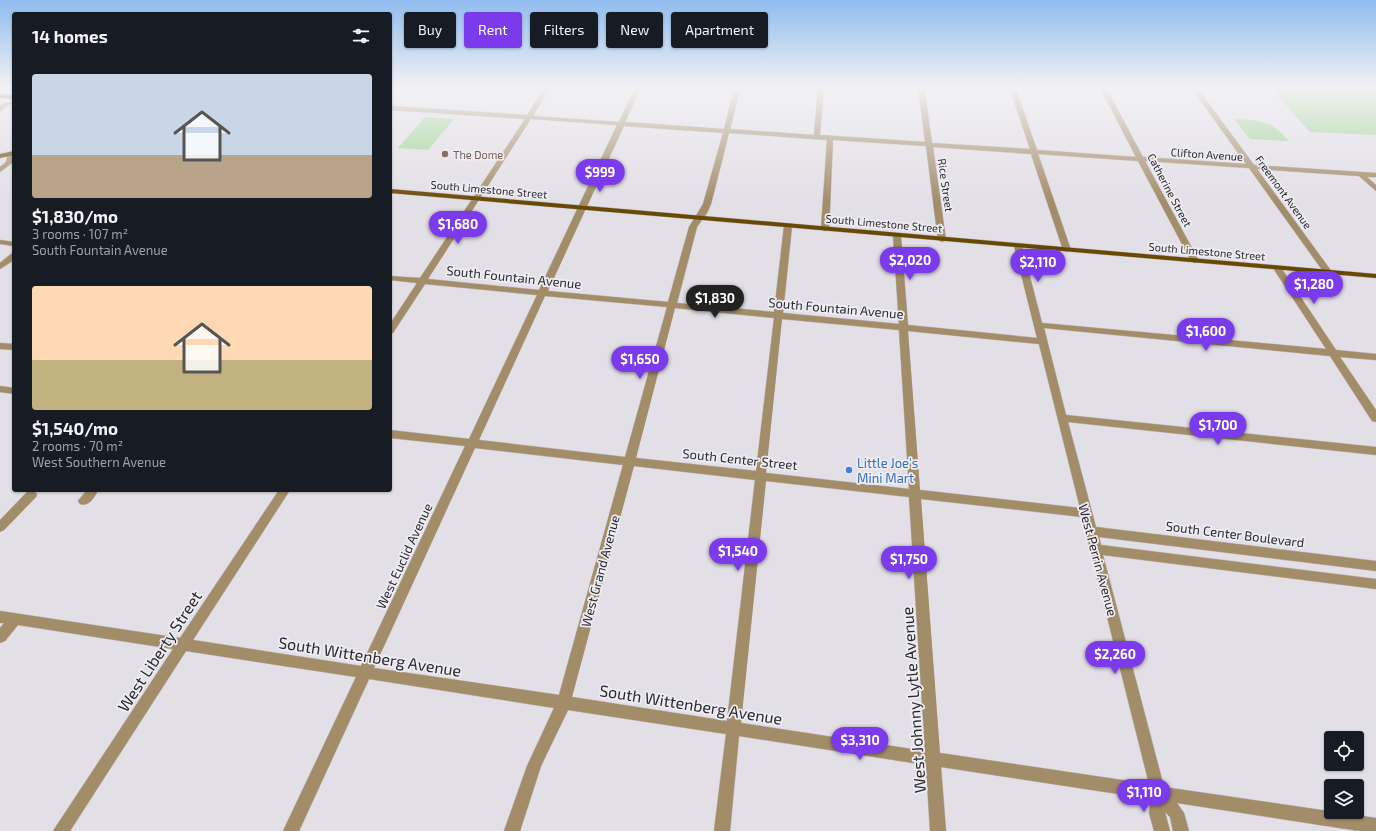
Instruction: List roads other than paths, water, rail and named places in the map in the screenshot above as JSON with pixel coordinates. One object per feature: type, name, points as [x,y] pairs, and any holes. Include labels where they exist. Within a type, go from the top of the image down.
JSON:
[{"type":"main road","points":[[0,156],[12,154]]},
{"type":"main road","name":"South Limestone Street","points":[[392,191],[1195,262],[1376,276]]},
{"type":"street","points":[[392,328],[525,125]]},
{"type":"street","name":"West Euclid Avenue","points":[[291,831],[621,125]]},
{"type":"street","name":"Clifton Avenue","points":[[631,125],[1376,176]]},
{"type":"street","name":"West Grand Avenue","points":[[512,831],[524,787],[537,754],[564,703],[693,227],[707,204],[729,125]]},
{"type":"street","points":[[817,138],[818,125]]},
{"type":"street","name":"Rice Street","points":[[926,125],[942,240]]},
{"type":"street","points":[[1025,125],[1067,250]]},
{"type":"street","name":"Catherine Street","points":[[1122,125],[1195,262]]},
{"type":"street","name":"Freemont Avenue","points":[[1221,125],[1328,272]]},
{"type":"street","points":[[825,229],[830,138]]},
{"type":"street","points":[[0,170],[9,163],[12,154]]},
{"type":"street","points":[[1362,175],[1376,190]]},
{"type":"street","points":[[722,831],[788,226]]},
{"type":"street","name":"West Johnny Lytle Avenue","points":[[897,236],[938,831]]},
{"type":"street","points":[[0,242],[12,244]]},
{"type":"street","name":"West Perrin Avenue","points":[[1018,246],[1090,531],[1160,794],[1157,813],[1162,831]]},
{"type":"street","points":[[0,267],[12,258]]},
{"type":"street","points":[[1277,268],[1376,418]]},
{"type":"street","name":"South Fountain Avenue","points":[[392,278],[1042,341]]},
{"type":"street","points":[[1038,325],[1376,357]]},
{"type":"street","points":[[0,346],[12,348]]},
{"type":"street","points":[[0,389],[12,391]]},
{"type":"street","points":[[1062,418],[1376,451]]},
{"type":"street","name":"South Center Street","points":[[392,434],[1086,513]]},
{"type":"street","points":[[84,501],[91,492]]},
{"type":"street","name":"West Liberty Street","points":[[61,831],[285,492]]},
{"type":"street","points":[[0,527],[32,494]]},
{"type":"street","name":"South Center Boulevard","points":[[1090,531],[1376,566]]},
{"type":"street","points":[[1096,549],[1376,584]]},
{"type":"street","name":"South Wittenberg Avenue","points":[[0,618],[1376,826]]},
{"type":"street","points":[[0,637],[14,620]]},
{"type":"street","name":"West Perrin Avenue","points":[[1160,794],[1176,813],[1181,831]]},
{"type":"place","name":"The Dome","points":[[445,154]]},
{"type":"place","name":"Little Joe's Mini Mart","points":[[849,470]]}]
